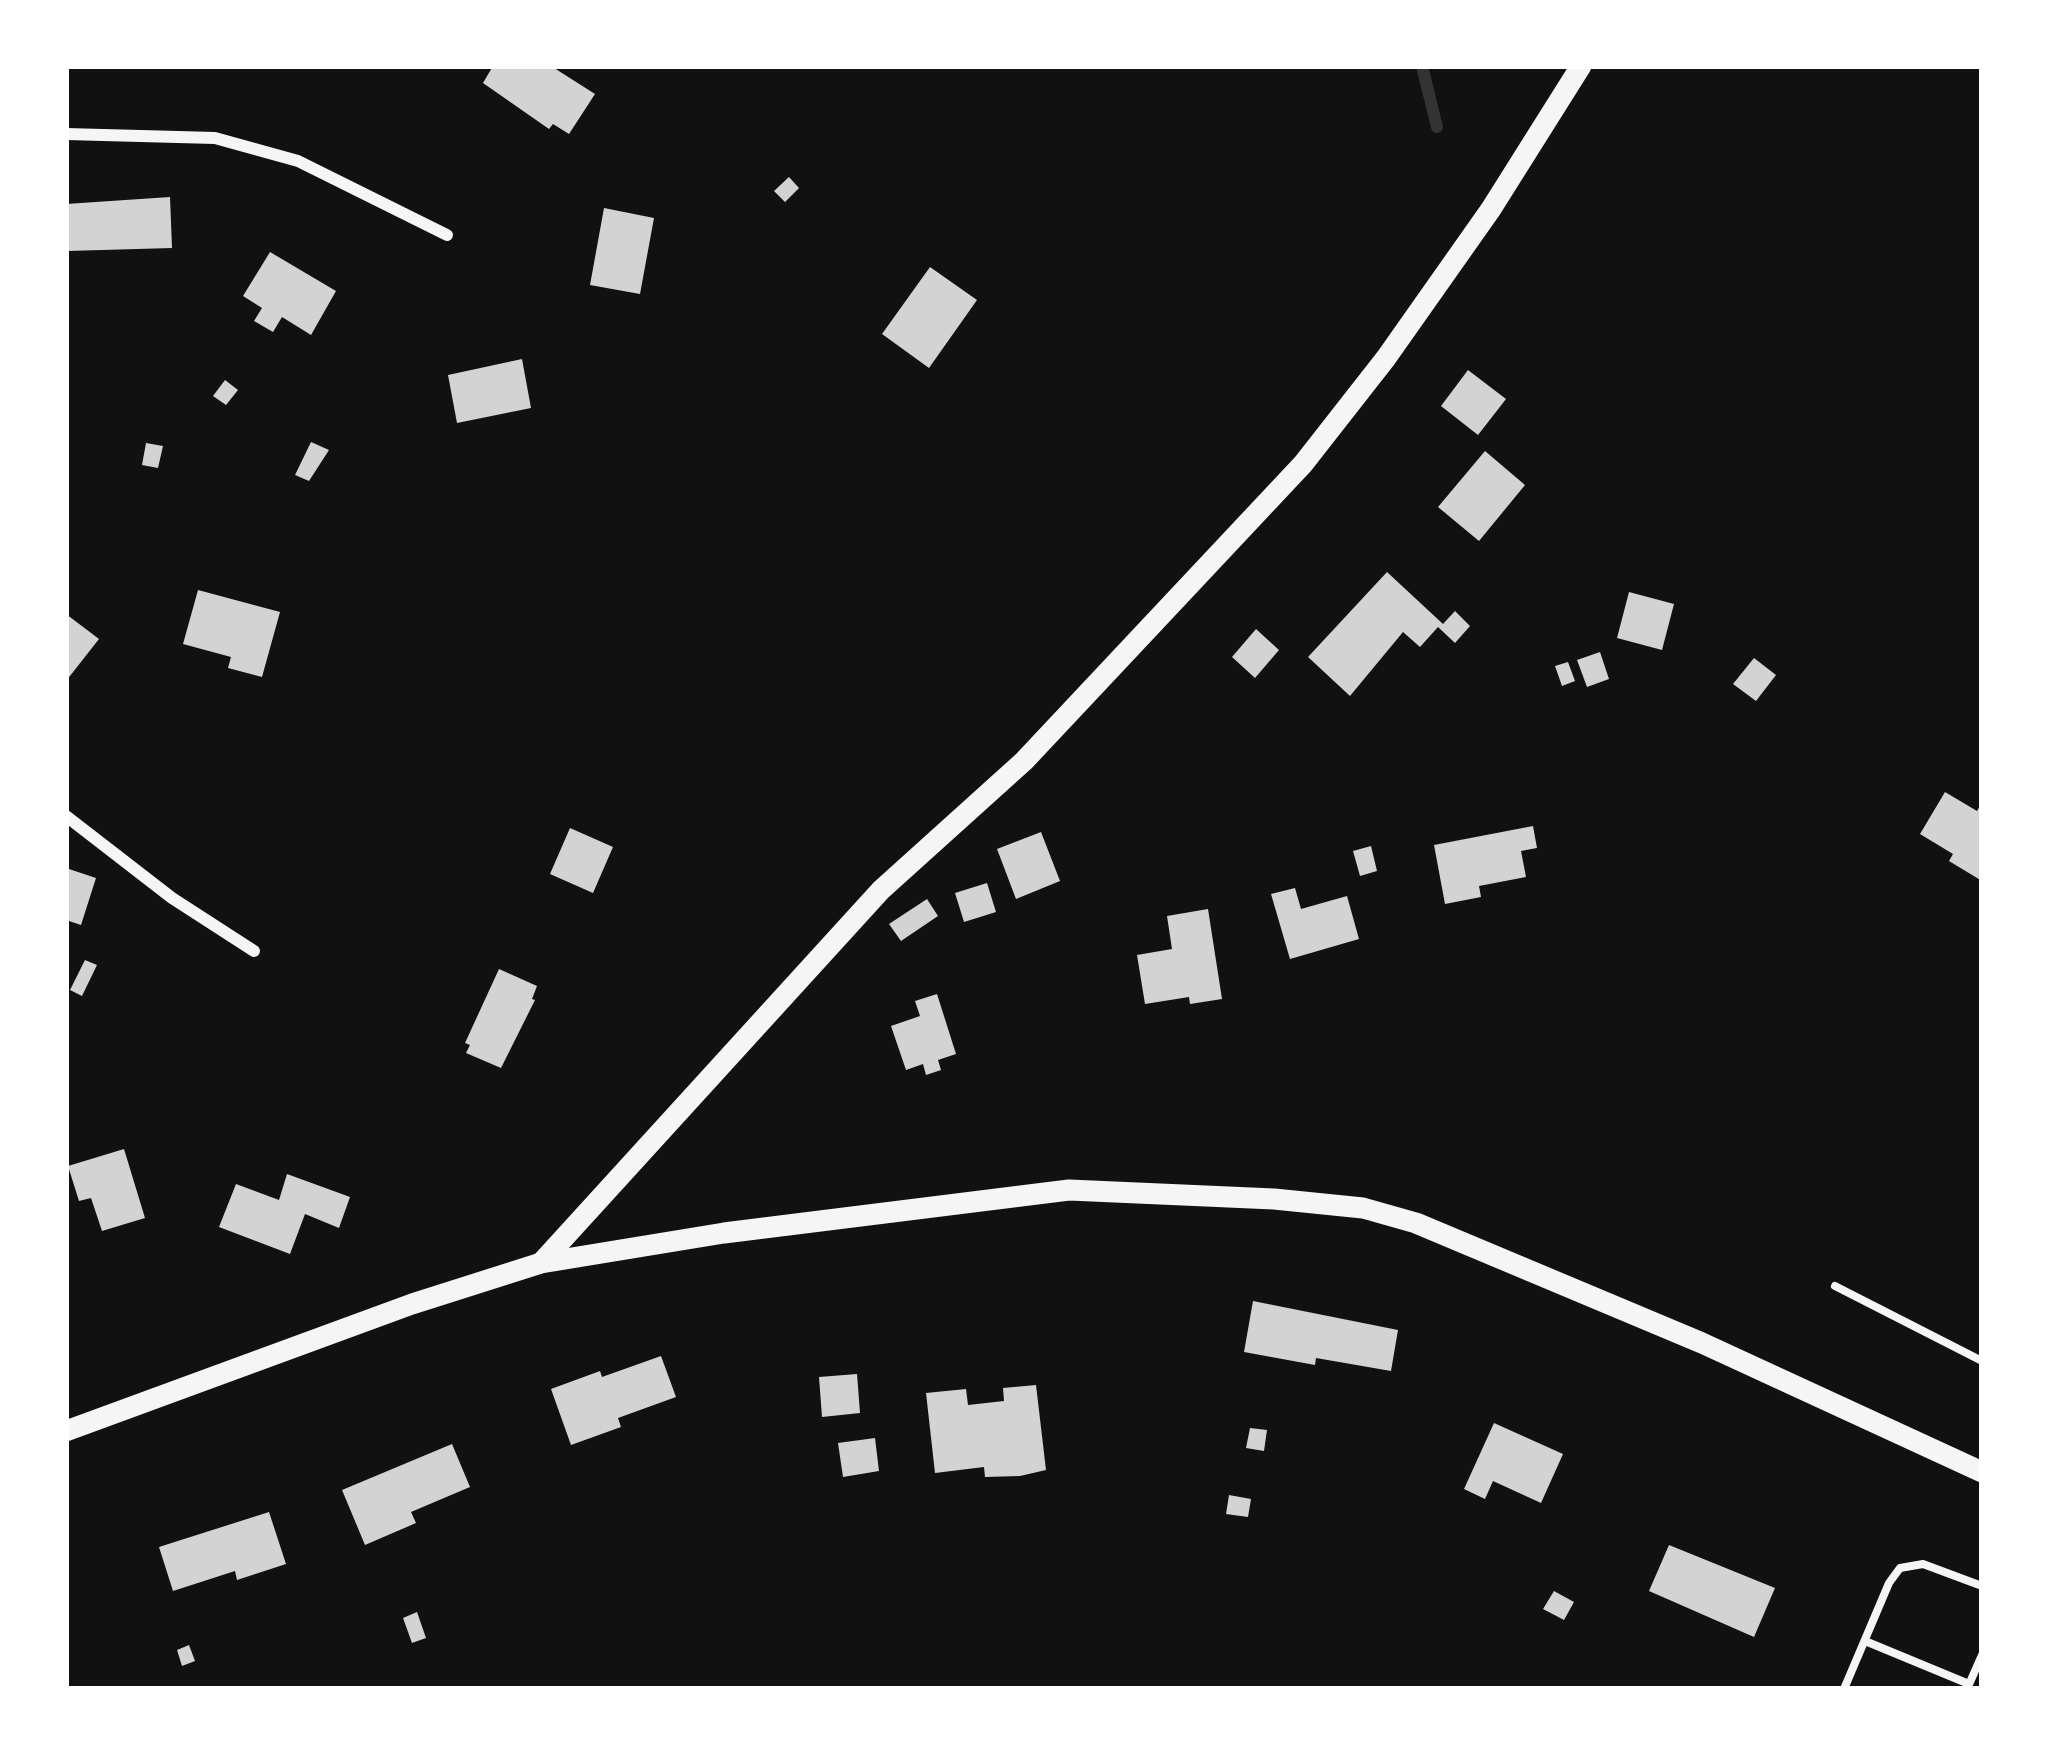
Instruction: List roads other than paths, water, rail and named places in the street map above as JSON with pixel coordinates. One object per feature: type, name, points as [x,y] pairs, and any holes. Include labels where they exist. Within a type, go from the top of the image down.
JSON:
[{"type":"main road","points":[[541,1263],[881,890],[1024,761],[1303,464],[1478,228],[1581,66]]},
{"type":"main road","points":[[66,1431],[412,1304],[541,1263],[747,1230],[1069,1190],[1274,1198],[1364,1208],[1416,1223],[1982,1472]]},
{"type":"street","points":[[66,134],[215,138],[298,160],[447,236]]},
{"type":"street","points":[[66,816],[172,898],[254,951]]},
{"type":"lane","points":[[1835,1286],[1982,1361]]},
{"type":"lane","points":[[1844,1689],[1889,1583],[1900,1568],[1923,1564],[1982,1586]]},
{"type":"lane","points":[[1865,1641],[1968,1687],[1982,1654]]},
{"type":"waterway","points":[[1422,66],[1437,127]]}]
